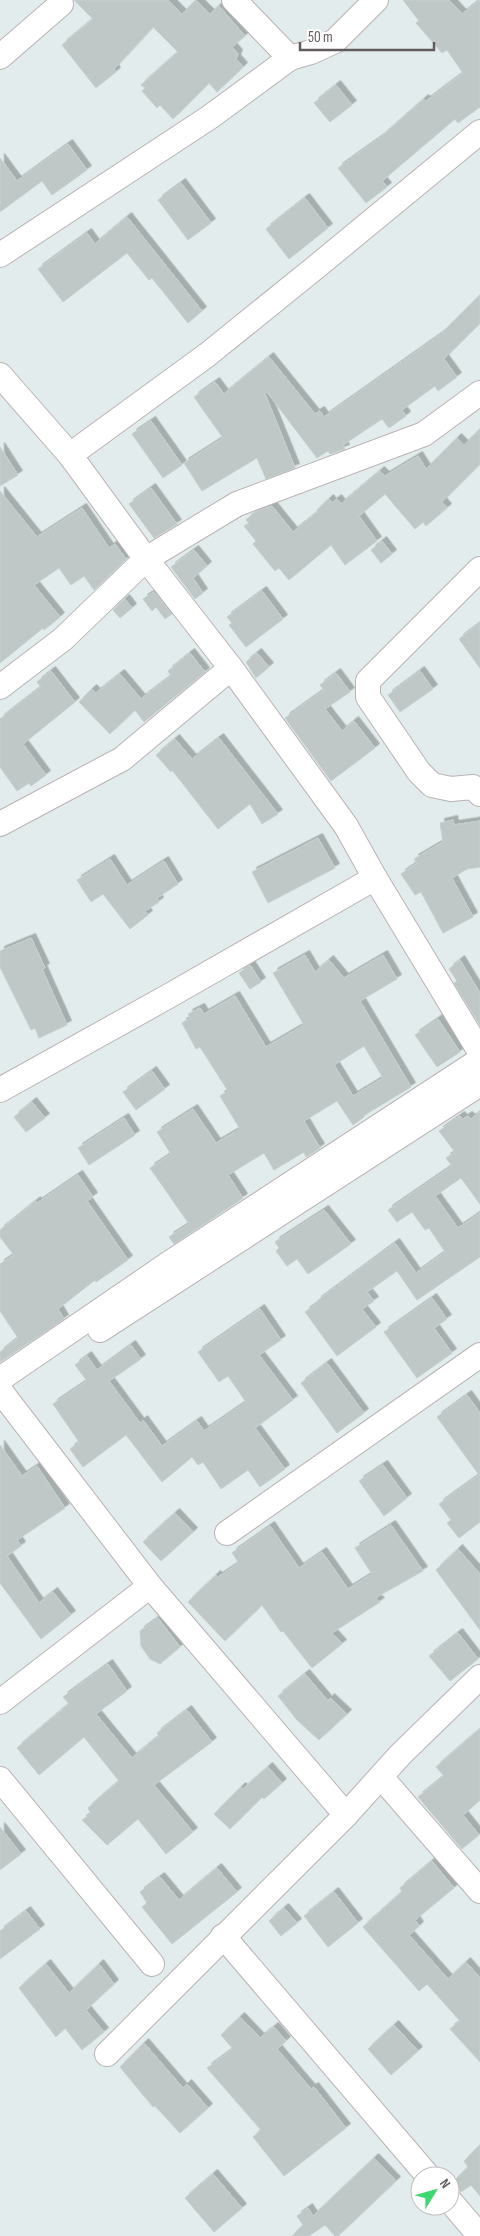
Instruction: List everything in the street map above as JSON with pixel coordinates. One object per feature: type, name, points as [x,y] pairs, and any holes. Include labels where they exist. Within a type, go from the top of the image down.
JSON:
[{"type":"street","points":[[234,0],[290,58]]},
{"type":"street","points":[[0,255],[210,117],[290,58],[311,52],[335,41],[376,0]]},
{"type":"street","points":[[0,57],[61,4]]},
{"type":"street","points":[[70,455],[207,355],[316,268],[480,132]]},
{"type":"street","points":[[0,375],[70,455],[146,559],[231,668],[346,826],[375,878],[480,1052]]},
{"type":"street","points":[[0,687],[63,640],[146,559],[237,504],[424,434],[480,393]]},
{"type":"street","points":[[480,569],[368,681],[368,697],[419,772],[432,785],[451,789],[473,787],[480,794]]},
{"type":"street","points":[[0,824],[122,759],[231,668]]},
{"type":"street","points":[[0,1090],[167,998],[375,878]]},
{"type":"street","points":[[1,1389],[168,1264],[480,1060]]},
{"type":"street","points":[[1,1389],[480,1084]]},
{"type":"street","points":[[227,1534],[480,1355]]},
{"type":"street","points":[[1,1389],[150,1586],[346,1814]]},
{"type":"street","points":[[0,1702],[150,1586]]},
{"type":"street","points":[[107,2054],[480,1678]]},
{"type":"street","points":[[381,1777],[480,1891]]},
{"type":"street","points":[[0,1779],[152,1964]]},
{"type":"street","points":[[223,1936],[419,2166]]},
{"type":"street","points":[[460,2213],[480,2236]]},
{"type":"building","points":[[74,0],[168,0],[182,14],[196,0],[210,14],[219,6],[245,36],[232,47],[238,54],[236,59],[243,67],[217,92],[209,83],[173,119],[160,105],[157,108],[142,91],[145,88],[141,85],[178,52],[153,27],[114,69],[116,72],[96,88],[62,45],[93,19]]},
{"type":"building","points":[[403,0],[449,0],[462,14],[480,0],[480,107],[458,123],[455,119],[382,181],[387,187],[366,203],[338,168],[380,138],[424,99],[426,101],[463,73],[447,50],[442,53],[416,23],[419,21]]},
{"type":"building","points":[[336,85],[352,105],[330,122],[314,103]]},
{"type":"building","points":[[68,144],[87,170],[52,195],[42,181],[0,212],[0,158],[17,181]]},
{"type":"building","points":[[181,183],[211,223],[188,240],[158,200]]},
{"type":"building","points":[[305,198],[328,228],[289,259],[266,229]]},
{"type":"building","points":[[127,217],[202,311],[188,323],[152,278],[149,280],[127,253],[63,302],[38,269],[87,233],[95,244]]},
{"type":"building","points":[[480,295],[480,323],[444,359],[457,377],[438,391],[435,386],[402,410],[406,416],[389,428],[382,419],[343,445],[345,449],[330,454],[328,451],[317,458],[267,392],[265,394],[295,468],[266,479],[257,458],[202,491],[184,463],[223,438],[194,397],[215,382],[224,394],[269,357],[315,414],[320,411],[324,417],[440,335]]},
{"type":"building","points":[[151,421],[182,465],[163,478],[132,434]]},
{"type":"building","points":[[480,429],[480,464],[442,502],[447,508],[426,526],[423,522],[415,529],[385,494],[359,516],[377,541],[345,565],[331,545],[289,580],[279,568],[275,571],[253,544],[256,541],[244,526],[249,523],[246,520],[255,512],[272,506],[293,532],[318,512],[317,510],[329,499],[332,503],[337,499],[341,504],[380,471],[385,476],[418,456],[426,469],[457,438],[464,445]]},
{"type":"building","points":[[0,447],[18,475],[0,486]]},
{"type":"building","points":[[151,488],[177,524],[154,538],[129,504]]},
{"type":"building","points":[[0,491],[37,537],[82,508],[109,548],[115,544],[126,559],[94,590],[84,576],[71,585],[59,568],[34,585],[60,617],[44,630],[43,628],[0,663]]},
{"type":"building","points":[[382,541],[392,554],[381,563],[371,550]]},
{"type":"building","points":[[194,550],[207,566],[193,578],[203,593],[195,599],[171,567]]},
{"type":"building","points":[[262,591],[283,619],[246,647],[229,625],[232,623],[227,617]]},
{"type":"building","points":[[154,592],[172,614],[165,619],[156,607],[152,611],[143,599]]},
{"type":"building","points":[[125,599],[132,608],[120,618],[113,610]]},
{"type":"building","points":[[480,623],[480,668],[459,639]]},
{"type":"building","points":[[190,653],[205,672],[144,722],[135,710],[110,734],[79,702],[92,689],[96,693],[120,674],[141,699],[171,676],[168,671]]},
{"type":"building","points":[[257,653],[269,667],[256,678],[246,662]]},
{"type":"building","points":[[51,671],[75,702],[23,744],[46,775],[31,786],[29,783],[17,791],[0,767],[0,719],[41,687],[37,682]]},
{"type":"building","points":[[420,671],[433,689],[400,712],[388,695]]},
{"type":"building","points":[[336,673],[350,692],[325,709],[342,731],[354,721],[375,748],[331,781],[285,718],[324,690],[320,685]]},
{"type":"building","points":[[219,738],[278,814],[262,824],[250,804],[218,829],[172,770],[171,772],[156,755],[175,739],[192,759]]},
{"type":"building","points":[[453,820],[454,825],[480,821],[480,867],[467,869],[452,878],[473,917],[443,933],[421,892],[415,895],[401,874],[417,863],[414,859],[443,842],[440,823]]},
{"type":"building","points":[[318,838],[335,868],[268,903],[252,872]]},
{"type":"building","points":[[110,859],[127,885],[164,861],[178,884],[157,898],[159,902],[145,911],[148,915],[130,929],[103,894],[91,902],[77,880]]},
{"type":"building","points":[[31,938],[45,968],[42,969],[67,1025],[39,1038],[35,1028],[31,1030],[0,967],[0,951]]},
{"type":"building","points":[[305,955],[315,972],[329,960],[344,978],[383,955],[397,979],[360,1001],[411,1087],[363,1116],[353,1125],[337,1101],[304,1121],[320,1148],[306,1157],[304,1152],[274,1170],[264,1153],[228,1175],[243,1198],[174,1244],[169,1237],[189,1224],[150,1168],[171,1154],[157,1132],[193,1109],[216,1143],[240,1129],[220,1096],[228,1091],[200,1047],[196,1049],[182,1023],[190,1018],[188,1014],[200,1008],[204,1014],[235,996],[266,1047],[304,1025],[273,973]],"holes":[[[364,1046],[383,1078],[353,1096],[334,1065]]]},
{"type":"building","points":[[460,960],[480,993],[480,1025],[454,983],[457,981],[449,969]]},
{"type":"building","points":[[250,965],[261,982],[250,989],[239,973]]},
{"type":"building","points":[[438,1019],[460,1052],[437,1067],[415,1035]]},
{"type":"building","points":[[152,1071],[165,1089],[136,1110],[123,1092]]},
{"type":"building","points":[[32,1102],[45,1118],[26,1132],[14,1117]]},
{"type":"building","points":[[480,1112],[480,1204],[461,1178],[435,1196],[458,1228],[480,1213],[480,1257],[417,1300],[397,1271],[367,1292],[374,1301],[362,1309],[376,1327],[337,1356],[305,1312],[395,1243],[416,1273],[445,1252],[429,1228],[425,1230],[412,1212],[397,1222],[388,1210],[452,1166],[446,1158],[455,1152],[439,1131],[460,1116],[463,1119],[468,1116],[471,1119]]},
{"type":"building","points":[[124,1118],[135,1135],[89,1165],[78,1148]]},
{"type":"building","points":[[78,1175],[93,1197],[87,1201],[128,1260],[96,1282],[95,1280],[58,1309],[64,1319],[0,1362],[0,1352],[18,1338],[0,1311],[0,1264],[14,1255],[0,1237],[0,1230],[36,1201],[37,1203]]},
{"type":"building","points":[[324,1210],[351,1244],[308,1274],[297,1259],[287,1266],[276,1251],[279,1248],[275,1242]]},
{"type":"building","points":[[432,1298],[447,1319],[434,1328],[452,1353],[417,1378],[384,1332]]},
{"type":"building","points":[[260,1309],[281,1340],[259,1355],[293,1400],[255,1428],[285,1469],[260,1487],[248,1470],[221,1489],[203,1462],[198,1465],[192,1457],[162,1482],[126,1435],[83,1467],[70,1449],[79,1442],[53,1404],[87,1381],[75,1365],[87,1356],[97,1370],[131,1345],[141,1359],[109,1381],[140,1423],[143,1420],[162,1446],[197,1421],[204,1431],[246,1402],[228,1376],[219,1382],[198,1352]]},
{"type":"building","points":[[327,1363],[364,1413],[337,1433],[301,1383]]},
{"type":"building","points":[[467,1395],[480,1413],[480,1522],[459,1538],[447,1523],[451,1520],[439,1504],[479,1475],[437,1417]]},
{"type":"building","points":[[0,1445],[22,1476],[37,1466],[65,1508],[17,1540],[21,1546],[7,1556],[39,1603],[53,1592],[71,1615],[41,1639],[0,1583]]},
{"type":"building","points":[[383,1465],[407,1498],[384,1516],[359,1481]]},
{"type":"building","points":[[175,1513],[193,1532],[161,1561],[143,1542]]},
{"type":"building","points":[[391,1525],[423,1571],[375,1598],[380,1602],[332,1633],[342,1644],[312,1668],[283,1631],[281,1632],[262,1605],[225,1641],[188,1602],[216,1575],[218,1577],[239,1563],[232,1553],[270,1526],[299,1568],[322,1552],[348,1589],[372,1574],[355,1548]]},
{"type":"building","points":[[458,1549],[480,1574],[480,1630],[436,1570]]},
{"type":"building","points":[[158,1618],[180,1647],[160,1664],[150,1659],[141,1646],[140,1631]]},
{"type":"building","points":[[458,1633],[478,1659],[450,1681],[429,1656]]},
{"type":"building","points":[[108,1664],[127,1691],[96,1714],[132,1758],[159,1736],[157,1733],[187,1710],[212,1742],[154,1785],[193,1832],[166,1854],[138,1819],[107,1845],[82,1820],[91,1814],[88,1808],[119,1781],[84,1737],[39,1775],[17,1748],[69,1704],[63,1697]]},
{"type":"building","points":[[305,1674],[328,1701],[330,1698],[347,1714],[319,1740],[297,1720],[278,1696]]},
{"type":"building","points":[[480,1729],[480,1800],[463,1815],[479,1835],[462,1849],[418,1797],[444,1776],[436,1767]]},
{"type":"building","points":[[268,1767],[282,1783],[264,1799],[262,1797],[230,1829],[214,1814],[241,1787],[243,1789]]},
{"type":"building","points":[[0,1827],[21,1854],[0,1870]]},
{"type":"building","points":[[432,1861],[454,1888],[415,1920],[419,1926],[409,1935],[448,1979],[466,1962],[480,1978],[480,2062],[450,2029],[460,2021],[427,1984],[419,1991],[363,1927],[402,1892],[400,1888]]},
{"type":"building","points":[[217,1868],[237,1892],[172,1944],[142,1907],[147,1903],[140,1892],[160,1877],[179,1900]]},
{"type":"building","points":[[334,1892],[358,1923],[328,1947],[304,1916]]},
{"type":"building","points":[[284,1908],[297,1923],[281,1936],[269,1921]]},
{"type":"building","points":[[26,1911],[40,1929],[0,1959],[0,1931]]},
{"type":"building","points":[[46,1964],[69,1993],[99,1964],[114,1984],[86,2010],[104,2032],[82,2050],[65,2028],[56,2037],[19,1988]]},
{"type":"building","points":[[240,2017],[260,2038],[274,2027],[286,2041],[277,2049],[311,2089],[314,2087],[346,2128],[284,2176],[253,2137],[261,2130],[207,2068],[233,2049],[221,2035]]},
{"type":"building","points":[[394,2025],[418,2051],[391,2075],[368,2049]]},
{"type":"building","points":[[144,2043],[183,2088],[187,2084],[208,2108],[180,2133],[155,2106],[153,2107],[120,2067]]},
{"type":"building","points":[[480,2145],[480,2196],[471,2185],[461,2192],[460,2191],[460,2175],[468,2167],[464,2161]]},
{"type":"building","points":[[374,2158],[396,2181],[338,2236],[335,2236],[325,2225],[309,2236],[292,2236],[303,2225],[297,2216],[308,2208],[313,2216]]},
{"type":"building","points":[[213,2174],[242,2208],[214,2232],[185,2198]]}]
